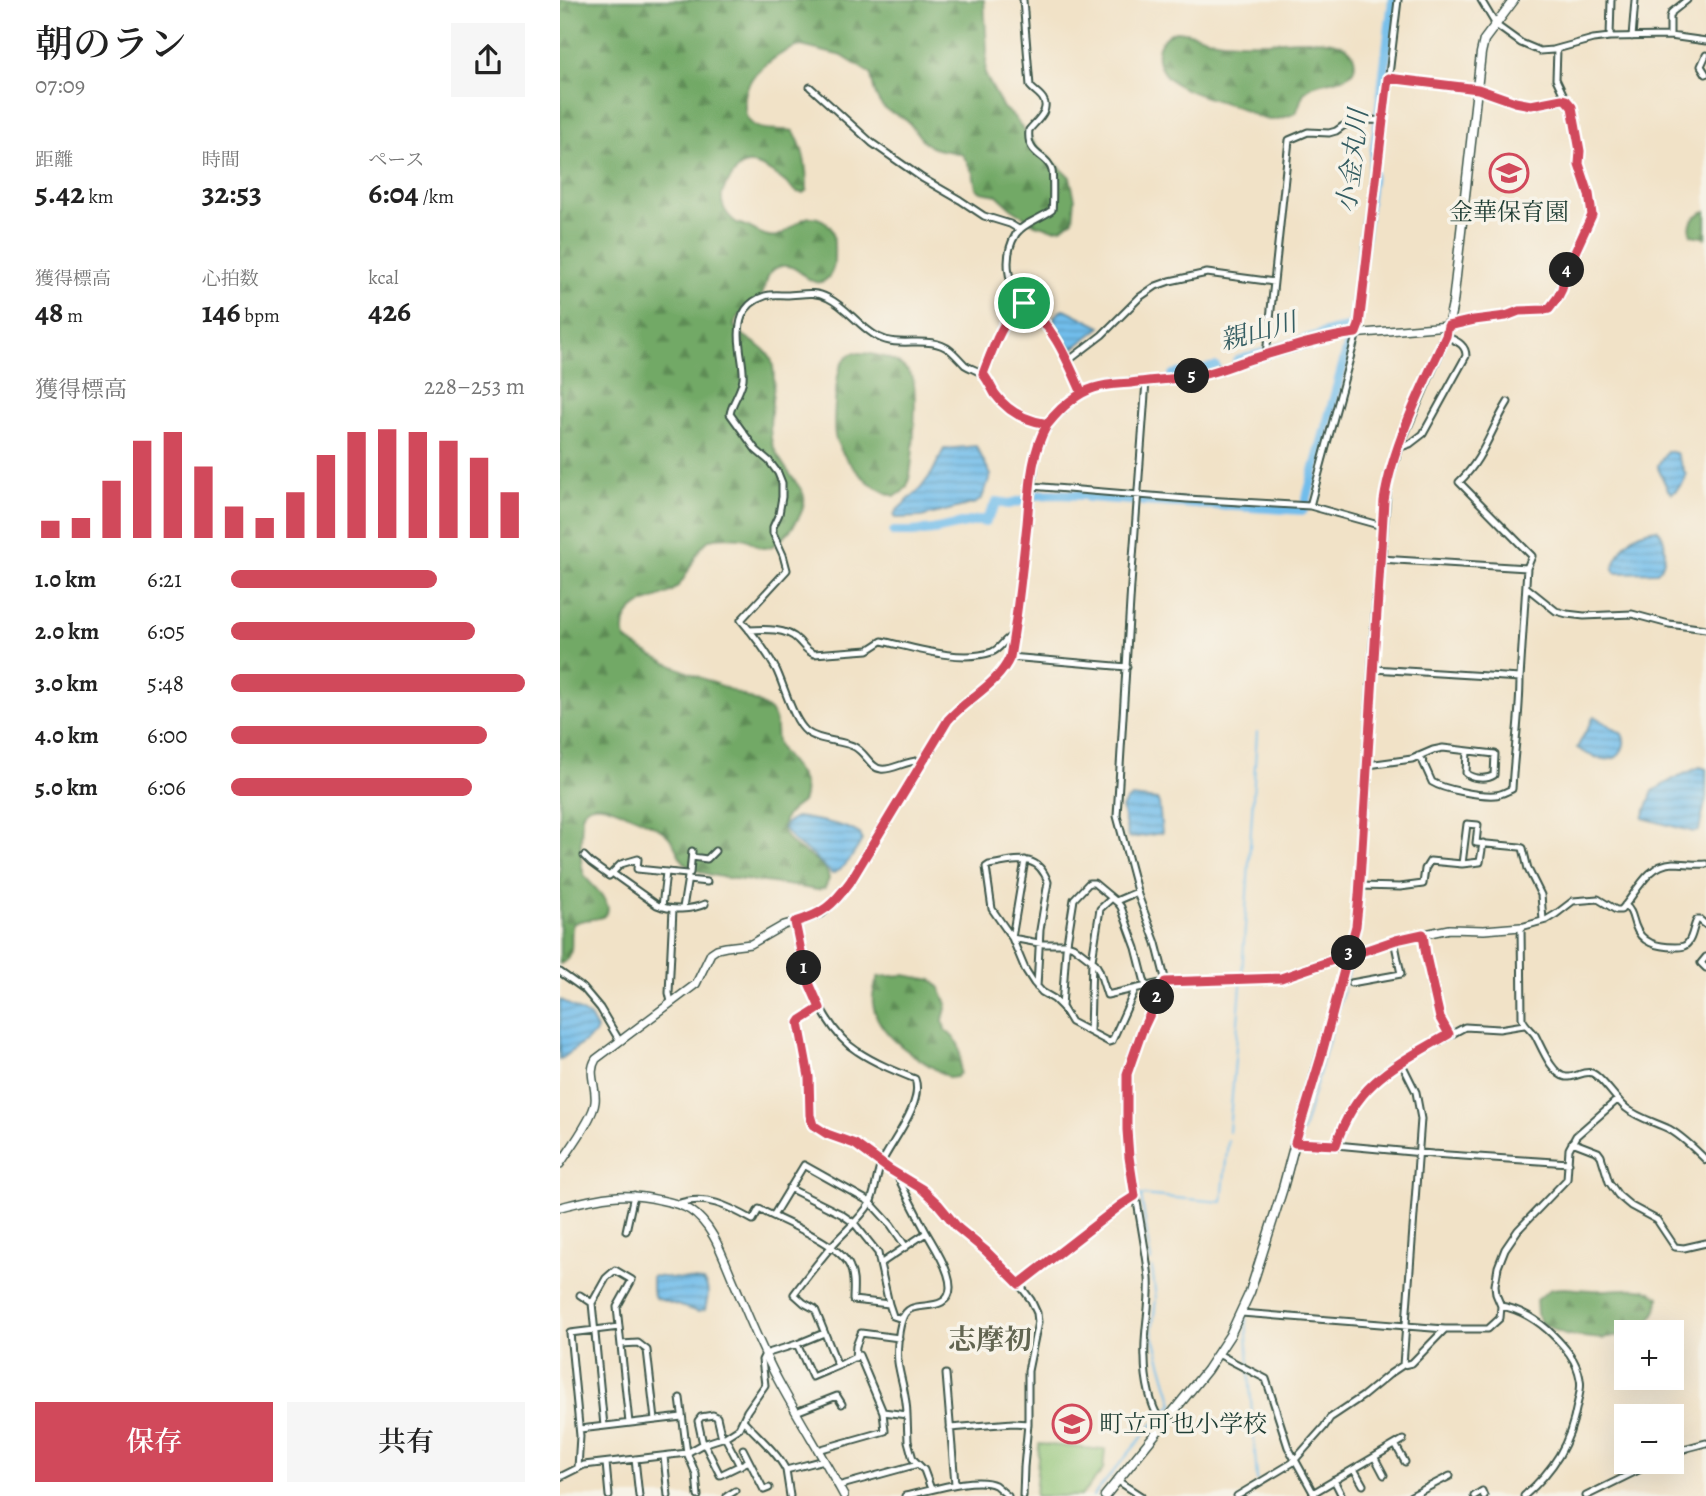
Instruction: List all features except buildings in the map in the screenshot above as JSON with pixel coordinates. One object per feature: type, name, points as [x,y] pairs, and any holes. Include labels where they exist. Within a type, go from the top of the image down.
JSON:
[{"type":"main road","points":[[1105,1496],[1190,1392],[1245,1313],[1324,1046],[1356,926],[1387,483],[1398,449],[1446,336],[1453,303],[1480,62],[1485,40],[1514,0]]},
{"type":"street","points":[[1023,0],[1030,86],[1043,98],[1045,106],[1039,120],[1029,130],[1028,138],[1034,152],[1052,171],[1053,204],[1052,211],[1020,230],[1009,253],[1008,263],[1017,296],[1037,313],[1051,330],[1082,393]]},
{"type":"street","points":[[1310,506],[1359,325],[1398,0]]},
{"type":"street","points":[[1481,0],[1496,25],[1521,43],[1540,51],[1610,37],[1670,36],[1706,41]]},
{"type":"street","points":[[1610,37],[1611,0]]},
{"type":"street","points":[[1632,37],[1635,0]]},
{"type":"street","points":[[1670,36],[1672,12],[1687,0]]},
{"type":"street","points":[[560,1164],[593,1110],[595,1098],[591,1071],[596,1059],[696,984],[707,959],[717,949],[751,944],[785,925],[822,913],[838,898],[948,720],[991,683],[1006,666],[1014,635],[1037,450],[1048,424],[1063,407],[1095,387],[1198,375],[1220,370],[1266,352],[1339,335],[1448,326],[1506,316],[1519,311],[1549,309],[1562,289],[1565,274],[1592,215],[1589,194],[1579,164],[1580,151],[1572,107],[1556,79],[1557,49]]},
{"type":"street","points":[[1706,55],[1701,66],[1706,74]]},
{"type":"street","points":[[1388,78],[1478,89],[1531,105],[1566,100]]},
{"type":"street","points":[[810,87],[872,144],[984,216],[999,219],[1020,230]]},
{"type":"street","points":[[1266,352],[1289,140],[1308,132],[1329,134],[1343,126],[1372,120],[1383,121]]},
{"type":"street","points":[[1068,361],[1102,335],[1148,290],[1170,281],[1207,273],[1274,282]]},
{"type":"street","points":[[923,761],[910,761],[885,770],[879,769],[856,747],[809,734],[803,728],[774,665],[741,620],[787,570],[772,533],[779,514],[782,483],[769,461],[756,450],[730,414],[743,382],[739,345],[741,315],[749,305],[763,296],[815,293],[825,296],[881,339],[943,345],[966,366],[983,374],[1008,409],[1018,416],[1048,424]]},
{"type":"street","points":[[983,374],[1008,317],[1024,303]]},
{"type":"street","points":[[1398,449],[1423,434],[1466,356],[1463,345],[1446,336]]},
{"type":"street","points":[[1146,381],[1117,816],[1137,892],[1164,970],[1165,982],[1142,1031],[1127,1074],[1129,1157],[1149,1283],[1145,1372],[1158,1418],[1164,1423]]},
{"type":"street","points":[[1418,756],[1435,784],[1477,794],[1497,795],[1512,789],[1518,736],[1527,568],[1532,556],[1459,482],[1478,459],[1497,418],[1508,402]]},
{"type":"street","points":[[1031,486],[1310,506],[1382,526]]},
{"type":"street","points":[[1380,559],[1527,568]]},
{"type":"street","points":[[1526,587],[1556,611],[1567,614],[1632,614],[1669,624],[1706,629]]},
{"type":"street","points":[[749,630],[775,629],[786,633],[796,637],[807,651],[814,654],[868,650],[882,641],[947,654],[974,655],[999,649],[1008,636],[1014,635]]},
{"type":"street","points":[[1010,657],[1127,667]]},
{"type":"street","points":[[1373,669],[1520,678]]},
{"type":"street","points":[[1368,765],[1412,759],[1443,748],[1495,754],[1494,775],[1489,778],[1470,777],[1466,773],[1467,751]]},
{"type":"street","points":[[1462,864],[1467,824],[1478,825],[1476,843],[1523,848],[1528,869],[1541,895],[1543,920]]},
{"type":"street","points":[[1359,886],[1399,887],[1423,884],[1425,869],[1430,860],[1462,864],[1480,862],[1483,843]]},
{"type":"street","points":[[683,908],[692,854],[707,859],[715,851]]},
{"type":"street","points":[[584,856],[609,876],[621,864],[638,859],[637,869],[666,872],[707,882]]},
{"type":"street","points":[[1012,938],[1025,860]]},
{"type":"street","points":[[1037,987],[1039,943],[1048,882],[1041,866],[1031,861],[986,867],[992,909],[1012,938],[1025,969],[1037,987],[1062,1007],[1071,1022],[1109,1042],[1112,1041],[1135,990]]},
{"type":"street","points":[[1012,938],[1067,944],[1079,950],[1092,960],[1099,970],[1107,995],[1165,982],[1281,978],[1394,940],[1449,929],[1521,927],[1556,914],[1573,901],[1598,899],[1616,910],[1621,910],[1639,885],[1660,866],[1673,863],[1706,864]]},
{"type":"street","points":[[662,906],[666,872]]},
{"type":"street","points":[[612,873],[662,906],[673,909],[705,904]]},
{"type":"street","points":[[1062,1007],[1074,899],[1089,883],[1094,883],[1121,907],[1146,987]]},
{"type":"street","points":[[1090,1032],[1092,960],[1100,909],[1114,900],[1137,892]]},
{"type":"street","points":[[1625,905],[1632,914],[1642,939],[1651,944],[1678,948],[1684,946],[1689,942],[1696,920],[1706,925]]},
{"type":"street","points":[[671,1002],[669,993],[673,909]]},
{"type":"street","points":[[795,922],[806,976],[820,1008],[841,1037],[855,1050],[889,1069],[915,1079],[917,1091],[911,1108],[881,1164],[870,1202],[794,1293],[815,1309],[838,1366]]},
{"type":"street","points":[[1521,927],[1524,1025],[1533,1032],[1550,1063],[1566,1077],[1587,1072],[1597,1076],[1628,1110],[1675,1133],[1706,1160]]},
{"type":"street","points":[[1423,934],[1440,1018],[1449,1034]]},
{"type":"street","points":[[1351,983],[1401,974],[1394,940]]},
{"type":"street","points":[[1706,957],[1701,963],[1706,968]]},
{"type":"street","points":[[560,972],[584,989],[600,1008],[619,1040]]},
{"type":"street","points":[[820,1008],[799,1023],[809,1077],[811,1121],[817,1129],[855,1144],[930,1196],[958,1228],[1019,1284],[1031,1300],[1038,1318],[1028,1371],[1028,1424],[1023,1496]]},
{"type":"street","points":[[1336,1145],[1353,1107],[1382,1074],[1465,1027],[1499,1029],[1524,1025]]},
{"type":"street","points":[[1401,1062],[1416,1092],[1421,1119],[1403,1365]]},
{"type":"street","points":[[1245,1313],[1445,1329],[1488,1329],[1500,1318],[1501,1306],[1494,1285],[1505,1249],[1518,1230],[1567,1179],[1572,1142],[1582,1129],[1617,1100]]},
{"type":"street","points":[[1572,1142],[1598,1152],[1609,1182],[1618,1195],[1631,1206],[1657,1220],[1675,1247],[1684,1248],[1706,1242]]},
{"type":"street","points":[[1295,1143],[1569,1163]]},
{"type":"street","points":[[772,1216],[804,1165],[870,1202],[906,1247]]},
{"type":"street","points":[[896,1173],[948,1274],[949,1294],[946,1299],[941,1303],[911,1307],[902,1319],[899,1338],[898,1367],[907,1401],[908,1441],[914,1460],[924,1470],[931,1489]]},
{"type":"street","points":[[789,1188],[854,1223],[878,1253],[892,1316],[902,1319]]},
{"type":"street","points":[[626,1231],[634,1195]]},
{"type":"street","points":[[560,1207],[607,1196],[634,1195],[677,1204],[700,1218],[708,1228],[765,1354],[844,1496]]},
{"type":"street","points":[[1019,1284],[1135,1196]]},
{"type":"street","points":[[677,1204],[696,1200],[715,1202],[752,1220],[759,1209],[832,1246],[850,1266],[853,1300],[889,1304]]},
{"type":"street","points":[[880,1264],[926,1233]]},
{"type":"street","points":[[604,1426],[592,1303],[606,1278],[615,1270],[632,1280],[617,1307],[629,1423]]},
{"type":"street","points":[[580,1295],[592,1303]]},
{"type":"street","points":[[1501,1306],[1510,1307],[1545,1327],[1572,1357],[1581,1384],[1574,1419],[1562,1450],[1550,1471],[1524,1496]]},
{"type":"street","points":[[578,1468],[580,1429],[570,1333],[619,1327]]},
{"type":"street","points":[[1237,1496],[1292,1463],[1331,1418],[1403,1365],[1412,1363],[1445,1329]]},
{"type":"street","points":[[560,1477],[584,1465],[687,1453],[723,1437],[739,1428],[765,1385],[762,1360],[765,1354],[824,1333]]},
{"type":"street","points":[[855,1358],[861,1333],[899,1338]]},
{"type":"street","points":[[621,1345],[638,1343],[647,1350],[655,1420]]},
{"type":"street","points":[[797,1344],[812,1377],[859,1356],[883,1412],[885,1431],[818,1450]]},
{"type":"street","points":[[1218,1354],[1265,1379],[1294,1460],[1314,1494],[1403,1440]]},
{"type":"street","points":[[946,1374],[955,1484]]},
{"type":"street","points":[[796,1412],[837,1396],[842,1404]]},
{"type":"street","points":[[680,1398],[687,1453],[694,1468],[698,1496]]},
{"type":"street","points":[[883,1412],[907,1415]]},
{"type":"street","points":[[580,1429],[682,1417]]},
{"type":"street","points":[[740,1466],[723,1437],[717,1417],[701,1417],[698,1421],[703,1444],[720,1475],[740,1466],[749,1461]]},
{"type":"street","points":[[744,1421],[778,1456],[786,1469],[790,1496]]},
{"type":"street","points":[[950,1428],[1028,1424]]},
{"type":"street","points":[[1684,1449],[1706,1443]]},
{"type":"street","points":[[1396,1446],[1405,1462]]},
{"type":"street","points":[[743,1449],[764,1490],[769,1488]]},
{"type":"street","points":[[664,1456],[668,1496]]},
{"type":"street","points":[[1375,1458],[1384,1475]]},
{"type":"street","points":[[635,1459],[639,1496]]},
{"type":"street","points":[[786,1469],[824,1460]]},
{"type":"street","points":[[606,1463],[609,1496]]},
{"type":"street","points":[[838,1486],[918,1464]]},
{"type":"street","points":[[1354,1469],[1363,1485]]},
{"type":"street","points":[[1586,1496],[1631,1474]]},
{"type":"street","points":[[1411,1496],[1450,1476]]},
{"type":"street","points":[[1334,1480],[1342,1496]]},
{"type":"street","points":[[1118,1481],[1141,1496]]},
{"type":"street","points":[[905,1496],[955,1484],[990,1484],[1008,1496]]},
{"type":"street","points":[[941,1487],[942,1496]]},
{"type":"street","points":[[1474,1496],[1482,1491],[1484,1496]]},
{"type":"street","points":[[727,1496],[735,1492]]},
{"type":"green space","points":[[560,0],[984,0],[987,50],[985,74],[1003,108],[1013,116],[1035,144],[1070,177],[1075,199],[1073,220],[1054,229],[1035,224],[997,195],[981,192],[976,188],[973,173],[963,155],[927,145],[905,119],[881,105],[871,74],[842,56],[801,46],[773,59],[751,80],[745,97],[747,118],[759,128],[793,131],[804,159],[807,190],[803,193],[797,192],[769,170],[752,164],[744,165],[734,173],[723,192],[722,202],[726,212],[737,223],[770,236],[781,234],[805,218],[816,217],[828,224],[834,236],[834,265],[826,279],[815,282],[787,266],[772,270],[762,295],[739,317],[734,326],[771,359],[774,379],[770,426],[773,446],[802,491],[804,503],[789,531],[770,547],[761,548],[746,539],[738,538],[721,537],[709,540],[699,550],[676,588],[640,604],[629,614],[624,634],[628,641],[654,657],[751,699],[771,712],[779,746],[800,775],[804,787],[802,802],[785,817],[783,831],[791,843],[820,863],[829,879],[825,888],[817,890],[708,874],[686,864],[669,837],[658,828],[607,806],[592,805],[582,816],[582,864],[585,876],[608,906],[607,911],[604,916],[573,924],[571,952],[566,961],[560,964]]},
{"type":"green space","points":[[1175,31],[1232,42],[1311,40],[1337,43],[1347,48],[1354,57],[1355,67],[1343,78],[1309,88],[1304,93],[1296,113],[1270,120],[1185,89],[1164,74],[1159,63],[1158,50],[1164,38]]},
{"type":"green space","points":[[1706,211],[1706,238],[1691,235],[1690,226],[1693,220]]},
{"type":"green space","points":[[853,353],[894,361],[912,377],[915,413],[911,465],[907,486],[895,496],[868,482],[846,458],[836,440],[834,416],[838,374],[844,360]]},
{"type":"green space","points":[[904,975],[932,980],[940,988],[947,1004],[943,1020],[945,1030],[960,1049],[960,1073],[956,1077],[950,1078],[903,1048],[883,1028],[876,1016],[873,998],[878,977]]},
{"type":"green space","points":[[1551,1289],[1640,1289],[1659,1297],[1659,1302],[1650,1320],[1614,1320],[1614,1337],[1602,1339],[1565,1335],[1541,1323],[1537,1314],[1536,1300]]},
{"type":"green space","points":[[1039,1444],[1105,1450],[1103,1470],[1081,1496],[1035,1496]]},
{"type":"water","points":[[1062,309],[1101,327],[1071,350],[1054,321],[1054,317]]},
{"type":"water","points":[[976,446],[991,475],[982,498],[976,503],[921,517],[896,518],[896,511],[920,489],[944,449]]},
{"type":"water","points":[[1667,451],[1676,453],[1686,475],[1681,485],[1672,493],[1658,468]]},
{"type":"water","points":[[1657,529],[1663,538],[1665,550],[1661,568],[1657,572],[1615,573],[1613,569],[1616,561],[1628,541],[1640,533]]},
{"type":"water","points":[[1594,716],[1622,734],[1623,748],[1614,758],[1601,759],[1577,748]]},
{"type":"water","points":[[1700,767],[1706,769],[1706,797],[1699,831],[1694,832],[1643,818],[1653,791]]},
{"type":"water","points":[[1132,797],[1157,800],[1162,833],[1128,837],[1122,808]]},
{"type":"water","points":[[797,817],[845,827],[860,834],[862,840],[846,864],[832,874],[813,855],[798,845],[784,828],[786,823]]},
{"type":"water","points":[[560,1001],[590,1017],[597,1029],[595,1034],[560,1060]]},
{"type":"water","points":[[652,1276],[703,1281],[708,1291],[705,1310],[698,1312],[655,1298]]},
{"type":"waterway","name":"小金丸川","points":[[1237,361],[1353,327],[1393,0]]},
{"type":"waterway","name":"小金丸川","points":[[1327,424],[1350,339]]},
{"type":"waterway","name":"親山川","points":[[1173,375],[1216,367]]},
{"type":"waterway","name":"小金丸川","points":[[1306,501],[1325,431]]},
{"type":"waterway","name":"小金丸川","points":[[1035,495],[1085,495],[1131,500]]},
{"type":"waterway","name":"小金丸川","points":[[894,532],[933,530],[980,520],[985,522],[997,502],[1009,504],[1025,500]]},
{"type":"waterway","name":"小金丸川","points":[[1142,501],[1303,510]]},
{"type":"waterway","points":[[1242,975],[1257,732]]},
{"type":"waterway","points":[[1302,1134],[1351,963]]},
{"type":"waterway","points":[[1229,1132],[1241,985]]},
{"type":"waterway","points":[[1151,1261],[1141,1195],[1222,1202],[1228,1140]]},
{"type":"waterway","points":[[1152,1267],[1156,1299],[1152,1331],[1173,1404],[1163,1416]]},
{"type":"waterway","points":[[1247,1312],[1252,1297]]},
{"type":"waterway","points":[[1246,1317],[1249,1365]]},
{"type":"waterway","points":[[1249,1373],[1257,1480]]},
{"type":"waterway","points":[[1093,1496],[1154,1423]]},
{"type":"waterway","points":[[1243,1496],[1258,1487]]},
{"type":"place","name":"金華保育園","points":[[1509,173]]},
{"type":"place","name":"町立可也小学校","points":[[1072,1424]]},
{"type":"district","name":"志摩初","points":[[990,1339]]},
{"type":"route","points":[[1024,303],[1008,317],[983,374],[1008,409],[1018,416],[1048,424],[1063,407],[1073,398],[1085,391],[1095,387],[1198,375],[1303,344],[1356,333],[1388,78],[1478,89],[1531,105],[1562,99],[1572,107],[1580,151],[1579,164],[1589,194],[1592,215],[1565,274],[1562,289],[1549,309],[1519,311],[1506,316],[1448,326],[1391,467],[1384,501],[1359,896],[1356,926],[1348,955],[1423,934],[1440,1018],[1449,1034],[1382,1074],[1353,1107],[1336,1145],[1295,1143],[1348,955],[1281,978],[1165,982],[1142,1031],[1127,1074],[1127,1130],[1135,1196],[1019,1284],[958,1228],[922,1189],[852,1142],[835,1138],[813,1125],[810,1115],[809,1077],[799,1023],[820,1008],[820,1004],[806,976],[795,922],[822,913],[838,898],[948,720],[991,683],[1010,657],[1037,450],[1048,424],[1053,418],[1063,407],[1082,393],[1069,362],[1051,330],[1037,313],[1024,303]]}]
